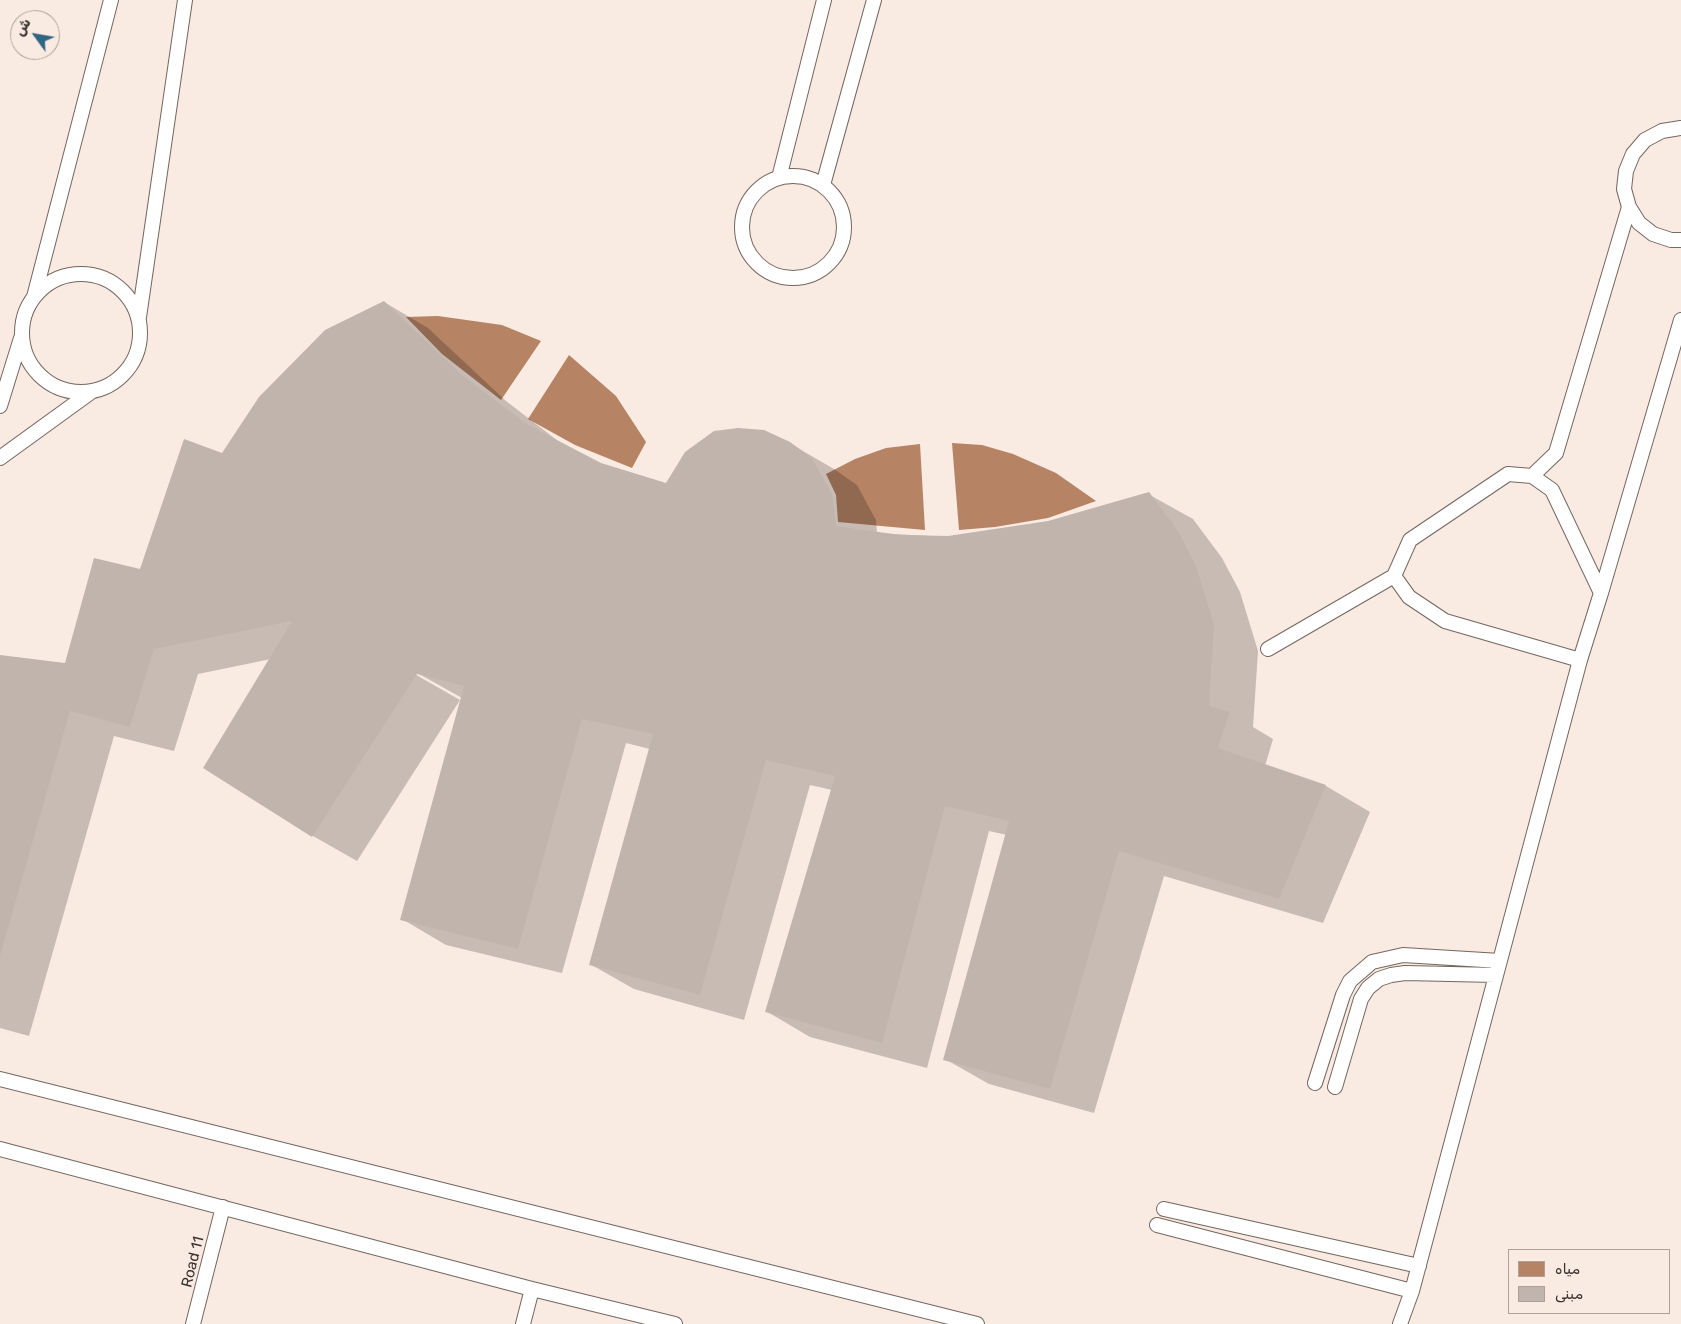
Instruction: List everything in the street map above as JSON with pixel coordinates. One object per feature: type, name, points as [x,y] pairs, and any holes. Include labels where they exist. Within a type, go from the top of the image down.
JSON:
[{"type":"lane","points":[[0,406],[22,335],[24,315],[33,298],[111,0]]},
{"type":"lane","points":[[22,335],[26,355],[36,372],[52,385],[71,392],[91,392],[110,386],[126,373],[137,356],[141,337],[139,318],[185,0]]},
{"type":"lane","points":[[779,178],[824,0]]},
{"type":"lane","points":[[823,185],[874,0]]},
{"type":"lane","points":[[1681,128],[1662,131],[1645,140],[1633,154],[1626,171],[1624,190],[1629,207],[1639,223],[1654,234],[1671,240],[1681,240]]},
{"type":"lane","points":[[789,176],[807,178],[823,185],[836,198],[843,214],[844,231],[840,249],[830,263],[817,272],[802,278],[786,278],[770,273],[757,264],[748,251],[743,236],[743,220],[747,205],[758,191],[779,178],[789,176]]},
{"type":"lane","points":[[1532,476],[1556,453],[1629,207]]},
{"type":"lane","points":[[33,298],[47,284],[64,276],[83,273],[102,277],[118,286],[132,300],[139,318]]},
{"type":"lane","points":[[1400,1324],[1419,1266],[1580,660],[1681,320]]},
{"type":"lane","points":[[0,458],[91,392]]},
{"type":"lane","points":[[1268,649],[1394,576],[1410,540],[1508,474],[1532,476],[1552,490],[1601,593]]},
{"type":"lane","points":[[1394,576],[1410,598],[1445,621],[1580,660]]},
{"type":"lane","points":[[1315,1083],[1343,995],[1350,981],[1372,962],[1384,957],[1403,955],[1500,961]]},
{"type":"lane","points":[[1335,1087],[1361,999],[1368,988],[1379,980],[1391,975],[1405,973],[1496,975]]},
{"type":"lane","points":[[0,1079],[977,1324]]},
{"type":"lane","points":[[0,1149],[532,1289],[675,1324]]},
{"type":"lane","name":"Road 11","points":[[194,1324],[223,1207]]},
{"type":"lane","points":[[1164,1209],[1419,1266]]},
{"type":"lane","points":[[1157,1225],[1412,1291]]},
{"type":"lane","points":[[523,1324],[532,1289]]},
{"type":"water","points":[[438,316],[502,325],[541,341],[501,400],[442,354],[406,317]]},
{"type":"water","points":[[569,355],[616,396],[646,442],[632,468],[575,445],[528,419]]},
{"type":"water","points":[[952,443],[982,445],[1013,454],[1056,473],[1096,501],[1048,518],[995,527],[959,530]]},
{"type":"water","points":[[920,444],[925,530],[838,522],[836,495],[826,474],[855,459],[886,448]]},
{"type":"building","points":[[384,301],[461,374],[528,425],[601,463],[666,483],[685,452],[714,431],[738,428],[764,430],[790,442],[812,458],[832,494],[836,526],[900,535],[948,536],[1048,521],[1149,492],[1178,531],[1196,566],[1214,624],[1209,706],[1230,712],[1218,748],[1326,785],[1279,899],[1119,851],[1050,1089],[943,1060],[1009,821],[945,806],[882,1043],[765,1012],[835,776],[766,760],[700,995],[589,965],[653,734],[582,719],[518,949],[400,920],[464,686],[417,674],[312,837],[203,768],[292,621],[154,649],[130,727],[70,711],[0,956],[0,655],[65,663],[94,558],[140,569],[184,439],[222,453],[259,397],[325,330]]}]
